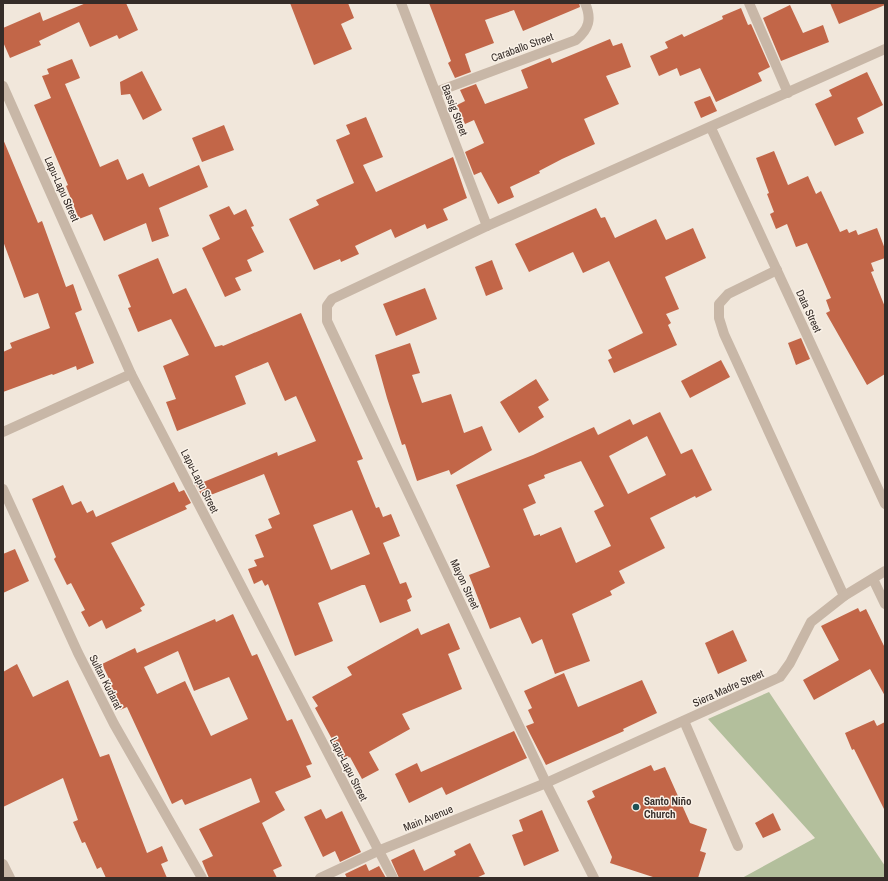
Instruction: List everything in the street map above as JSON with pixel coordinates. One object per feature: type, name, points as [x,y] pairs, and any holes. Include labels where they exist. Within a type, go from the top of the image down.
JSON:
[{"type":"street","name":"Bassig Street","points":[[401,3],[486,226]]},
{"type":"street","name":"Caraballo Street","points":[[436,92],[576,40],[588,27],[589,20],[584,3]]},
{"type":"street","points":[[749,3],[788,93]]},
{"type":"street","points":[[486,226],[711,128],[885,49]]},
{"type":"street","name":"Lapu-Lapu Street","points":[[3,86],[131,374],[378,851],[394,878]]},
{"type":"street","name":"Data Street","points":[[711,128],[885,504]]},
{"type":"street","name":"Mayon Street","points":[[486,226],[332,299],[327,306],[327,321],[546,783],[594,878]]},
{"type":"street","points":[[777,270],[728,294],[719,304],[719,318],[724,334],[844,596]]},
{"type":"street","points":[[3,432],[131,374]]},
{"type":"street","name":"Sultan Kudarat","points":[[3,489],[78,653],[114,724],[202,878]]},
{"type":"street","name":"Siera Madre Street","points":[[546,783],[780,678],[790,664],[811,622],[844,596],[885,571]]},
{"type":"street","points":[[873,579],[885,604]]},
{"type":"street","points":[[684,721],[738,846]]},
{"type":"street","name":"Main Avenue","points":[[320,878],[378,851],[546,783]]},
{"type":"street","points":[[3,864],[10,878]]},
{"type":"green space","points":[[769,692],[885,866],[885,878],[742,878],[815,838],[708,719]]},
{"type":"building","points":[[86,3],[126,3],[138,30],[119,39],[117,35],[90,47],[79,22],[39,41],[41,45],[10,58],[3,42],[3,28],[40,12],[43,21]]},
{"type":"building","points":[[290,3],[348,3],[354,18],[341,24],[352,49],[314,65]]},
{"type":"building","points":[[429,3],[579,3],[580,7],[523,31],[514,10],[485,20],[494,43],[465,54],[471,72],[455,78],[448,63],[451,61]]},
{"type":"building","points":[[830,3],[885,3],[885,5],[839,24]]},
{"type":"building","points":[[790,5],[803,33],[823,25],[829,42],[781,61],[763,18]]},
{"type":"building","points":[[741,8],[748,25],[751,24],[770,67],[758,73],[762,81],[716,102],[700,68],[680,76],[677,68],[659,76],[650,56],[668,48],[665,42],[682,34],[684,37],[723,19],[722,16]]},
{"type":"building","points":[[610,39],[613,46],[622,43],[631,67],[606,76],[619,104],[584,119],[595,144],[562,159],[539,171],[540,173],[510,187],[514,197],[498,204],[481,172],[474,175],[465,152],[484,143],[474,120],[465,124],[457,105],[465,101],[460,90],[476,84],[485,104],[528,88],[521,70],[550,58],[552,63]]},
{"type":"building","points":[[72,59],[80,78],[65,84],[100,167],[118,159],[127,180],[143,173],[149,187],[199,165],[208,187],[159,208],[169,236],[152,242],[146,223],[104,241],[92,214],[79,219],[66,186],[68,185],[34,105],[51,98],[42,76],[49,74],[47,69]]},
{"type":"building","points":[[142,71],[162,110],[143,120],[130,94],[121,95],[120,82]]},
{"type":"building","points":[[867,72],[883,105],[857,118],[864,133],[835,146],[815,104],[832,96],[829,90]]},
{"type":"building","points":[[710,96],[717,111],[701,118],[694,102]]},
{"type":"building","points":[[366,117],[383,157],[363,165],[376,192],[453,157],[467,198],[443,209],[448,220],[427,229],[425,224],[395,238],[391,229],[355,246],[359,254],[341,262],[340,259],[314,270],[289,219],[319,205],[316,200],[354,183],[336,140],[350,134],[346,125]]},
{"type":"building","points":[[224,125],[234,150],[202,162],[192,138]]},
{"type":"building","points":[[3,139],[38,223],[42,221],[66,287],[73,284],[82,310],[75,313],[94,363],[77,370],[76,366],[3,392],[3,352],[12,348],[10,343],[50,328],[38,293],[24,298],[3,241]]},
{"type":"building","points":[[774,151],[788,185],[808,176],[816,194],[821,191],[840,232],[847,229],[849,233],[856,230],[858,235],[877,228],[885,249],[885,258],[871,263],[874,271],[871,272],[885,307],[885,374],[867,385],[826,313],[830,311],[826,300],[831,298],[807,243],[796,247],[787,224],[776,229],[770,214],[774,212],[767,194],[769,193],[756,158]]},
{"type":"building","points":[[229,206],[234,215],[246,209],[254,226],[251,227],[264,252],[247,260],[252,271],[235,278],[241,290],[225,297],[202,248],[220,239],[209,215]]},
{"type":"building","points":[[596,208],[601,218],[605,217],[615,238],[656,219],[666,240],[693,228],[706,258],[665,277],[679,309],[666,314],[671,323],[668,325],[677,345],[614,373],[608,360],[612,358],[608,350],[643,333],[609,261],[583,273],[573,252],[529,272],[515,244]]},
{"type":"building","points":[[158,258],[173,294],[186,288],[215,347],[223,346],[301,313],[363,459],[357,461],[376,508],[379,507],[383,517],[391,514],[400,536],[383,543],[400,584],[406,582],[412,597],[407,600],[411,611],[380,623],[365,585],[362,585],[318,603],[333,641],[295,656],[268,584],[265,586],[262,580],[254,584],[248,569],[257,566],[254,560],[264,557],[255,535],[272,528],[268,519],[280,514],[264,474],[203,498],[196,485],[277,452],[278,456],[316,441],[296,396],[285,401],[268,362],[235,376],[246,404],[177,431],[166,402],[176,399],[163,366],[189,355],[171,319],[138,332],[128,308],[131,307],[118,275]],"holes":[[[352,510],[370,554],[331,570],[313,525]]]},
{"type":"building","points":[[492,260],[503,289],[486,296],[475,267]]},
{"type":"building","points":[[425,288],[437,319],[396,336],[383,304]]},
{"type":"building","points":[[801,338],[810,359],[796,365],[788,343]]},
{"type":"building","points":[[410,343],[420,373],[412,375],[422,403],[451,394],[464,433],[482,426],[492,450],[451,475],[449,470],[417,481],[405,444],[402,445],[387,398],[375,355]]},
{"type":"building","points":[[721,360],[730,377],[690,398],[681,381]]},
{"type":"building","points":[[536,379],[549,400],[538,407],[544,417],[519,433],[500,402]]},
{"type":"building","points":[[660,412],[681,454],[692,449],[712,490],[696,498],[695,496],[650,518],[665,548],[619,571],[625,583],[610,591],[612,595],[572,614],[590,661],[555,674],[542,639],[532,644],[520,617],[490,629],[469,575],[490,567],[456,485],[533,455],[594,427],[598,435],[630,419],[633,425]],"holes":[[[647,436],[666,475],[628,494],[609,456]],[[581,461],[604,506],[594,511],[611,546],[576,563],[561,527],[540,536],[540,534],[534,536],[523,509],[536,503],[528,485],[545,478],[544,475]]]},
{"type":"building","points":[[174,482],[179,492],[184,490],[191,503],[185,506],[187,509],[111,543],[145,605],[140,608],[142,611],[106,629],[102,620],[89,627],[81,612],[85,610],[71,583],[67,585],[54,559],[56,557],[32,499],[63,485],[72,505],[81,501],[87,513],[93,510],[96,517]]},
{"type":"building","points":[[15,549],[29,581],[3,593],[3,554]]},
{"type":"building","points":[[858,608],[860,612],[866,609],[885,648],[885,696],[870,669],[814,700],[803,680],[839,660],[821,626]]},
{"type":"building","points":[[233,614],[252,656],[257,654],[287,721],[292,719],[312,764],[306,766],[311,777],[275,792],[285,810],[262,823],[282,866],[273,870],[277,878],[209,878],[202,861],[213,856],[199,829],[260,802],[251,778],[185,805],[182,799],[172,804],[127,707],[120,710],[108,685],[111,683],[102,664],[135,648],[137,653],[215,619],[216,622]],"holes":[[[178,651],[194,691],[229,677],[248,719],[211,736],[185,681],[157,694],[144,667]]]},
{"type":"building","points":[[449,623],[460,649],[448,654],[462,689],[402,714],[410,729],[369,752],[379,770],[362,779],[350,757],[344,761],[315,708],[318,706],[312,697],[352,675],[347,667],[418,628],[421,635]]},
{"type":"building","points":[[733,630],[747,661],[718,674],[705,643]]},
{"type":"building","points":[[17,664],[33,697],[68,680],[100,757],[109,754],[147,853],[162,846],[168,861],[161,864],[167,878],[106,878],[101,867],[97,869],[85,842],[82,843],[73,822],[78,820],[63,778],[3,807],[3,672]]},
{"type":"building","points":[[564,673],[578,707],[642,680],[657,713],[623,729],[624,731],[546,765],[526,726],[534,723],[528,710],[532,708],[524,691]]},
{"type":"building","points":[[874,720],[877,726],[885,722],[885,811],[854,749],[852,750],[845,733]]},
{"type":"building","points":[[514,731],[527,758],[446,795],[442,787],[409,803],[395,774],[417,763],[421,772]]},
{"type":"building","name":"Santo Niño Church","points":[[651,765],[654,771],[665,767],[690,823],[707,829],[700,851],[706,853],[698,878],[656,878],[610,863],[612,857],[587,801],[595,797],[592,791]]},
{"type":"building","points":[[321,809],[326,819],[342,811],[361,852],[340,862],[335,851],[323,857],[304,817]]},
{"type":"building","points":[[542,810],[559,851],[524,866],[512,835],[523,831],[519,820]]},
{"type":"building","points":[[773,813],[781,830],[763,838],[755,823]]},
{"type":"building","points":[[470,843],[485,874],[476,878],[399,878],[391,860],[414,849],[424,871],[456,855],[454,851]]},
{"type":"building","points":[[366,864],[369,871],[379,866],[386,878],[347,878],[345,874]]},
{"type":"place","name":"Santo Niño Church","points":[[636,807]]}]
